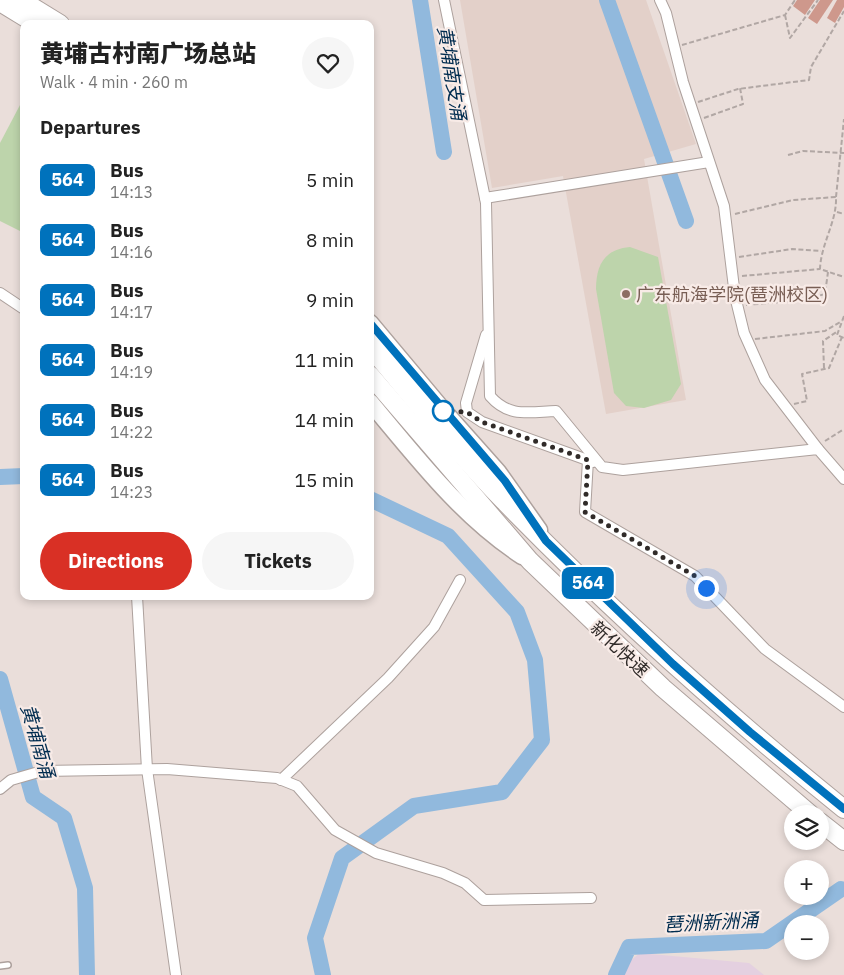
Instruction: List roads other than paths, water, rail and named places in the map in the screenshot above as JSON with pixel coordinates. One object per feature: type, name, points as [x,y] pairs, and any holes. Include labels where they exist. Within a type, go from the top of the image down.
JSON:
[{"type":"highway","points":[[21,0],[54,20]]},
{"type":"highway","points":[[0,2],[29,20]]},
{"type":"highway","points":[[374,328],[503,478],[546,541]]},
{"type":"highway","name":"新化快速","points":[[374,352],[487,482],[651,644],[750,732],[844,809]]},
{"type":"highway","name":"新化快速","points":[[374,380],[472,496],[530,561],[663,688],[733,751],[799,805]]},
{"type":"highway","points":[[374,407],[426,469],[462,508],[493,536],[530,561]]},
{"type":"highway","points":[[829,829],[844,841]]},
{"type":"street","points":[[444,0],[484,198],[490,396],[499,406],[515,413],[556,411],[602,467],[623,470],[817,448]]},
{"type":"street","points":[[660,0],[666,13],[690,104],[726,217],[733,277],[747,340],[765,380],[817,448],[844,479]]},
{"type":"street","points":[[484,198],[709,162]]},
{"type":"street","points":[[0,294],[20,306]]},
{"type":"street","points":[[488,324],[466,403],[467,412],[482,422],[600,463]]},
{"type":"street","points":[[588,460],[585,512],[695,576],[765,649],[844,707]]},
{"type":"street","points":[[282,780],[388,678],[428,634],[434,627],[460,580]]},
{"type":"street","points":[[137,600],[147,769],[176,975]]},
{"type":"street","points":[[0,789],[11,780],[42,771],[167,769],[282,780],[297,786],[335,830],[376,853],[443,873],[465,883],[484,900],[591,898]]},
{"type":"lane","points":[[0,966],[8,966]]},
{"type":"waterway","name":"黄埔南支涌","points":[[420,0],[444,152]]},
{"type":"waterway","points":[[607,0],[686,221]]},
{"type":"waterway","name":"黄埔南支涌","points":[[0,477],[20,476]]},
{"type":"waterway","points":[[323,975],[315,938],[342,858],[414,806],[502,792],[542,740],[535,660],[517,612],[448,536],[374,501]]},
{"type":"waterway","name":"黄埔南涌","points":[[0,679],[33,797],[64,818],[85,888],[87,975]]},
{"type":"waterway","name":"琶洲新洲涌","points":[[616,975],[629,947],[766,941],[841,889]]},
{"type":"place","name":"广东航海学院(琶洲校区)","points":[[626,294]]}]
